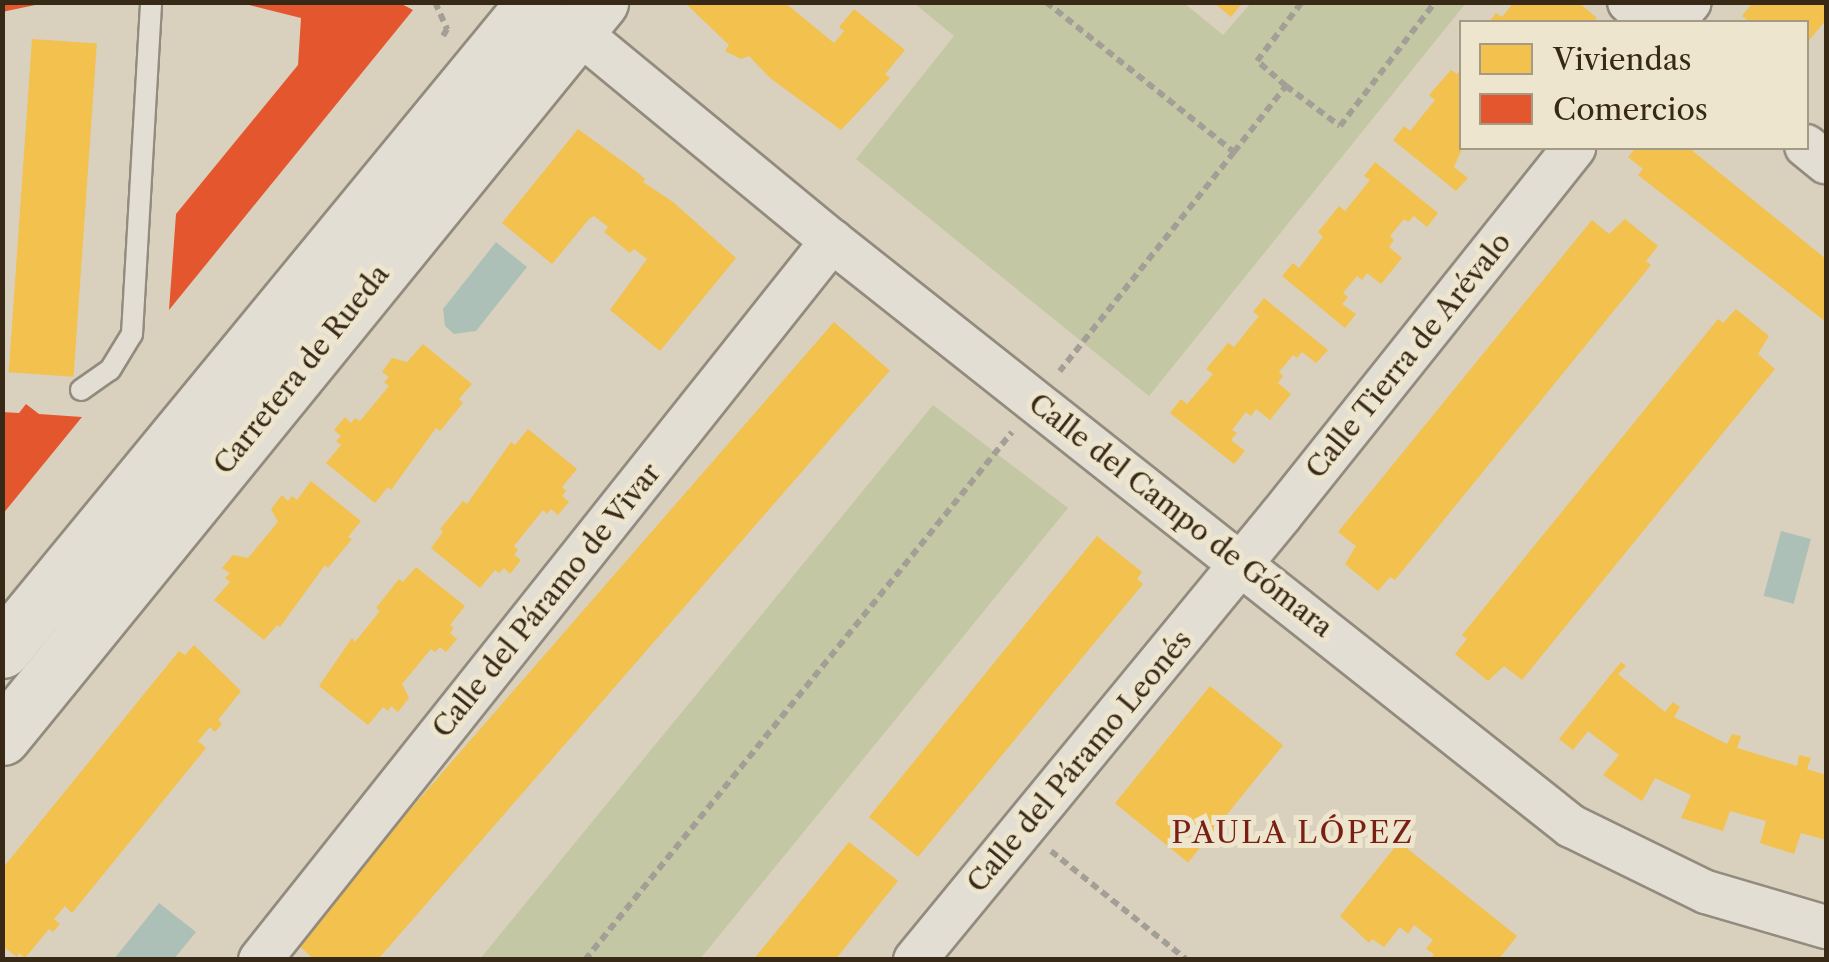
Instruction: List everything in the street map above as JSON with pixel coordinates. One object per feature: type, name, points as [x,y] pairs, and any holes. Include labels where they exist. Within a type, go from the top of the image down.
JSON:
[{"type":"street","points":[[1629,2],[1651,20]]},
{"type":"street","name":"Calle del Campo de Gómara","points":[[562,10],[832,241],[1571,826],[1706,892],[1826,927]]},
{"type":"street","name":"Carretera de Rueda","points":[[2,650],[562,10]]},
{"type":"street","name":"Carretera de Rueda","points":[[2,736],[562,10]]},
{"type":"street","name":"Calle Tierra de Arévalo","points":[[1242,563],[1572,150]]},
{"type":"street","name":"Calle del Páramo de Vivar","points":[[260,960],[832,241]]},
{"type":"street","name":"Calle del Páramo Leonés","points":[[915,960],[1242,563]]},
{"type":"lane","points":[[81,390],[110,370],[132,334],[151,2]]},
{"type":"path","points":[[1046,2],[1234,152]]},
{"type":"path","points":[[1302,2],[1257,61],[1340,126],[1435,2]]},
{"type":"path","points":[[585,960],[1286,86]]},
{"type":"path","points":[[1024,828],[1186,960]]},
{"type":"green space","points":[[914,3],[1184,3],[1223,35],[1251,3],[1466,3],[1149,396],[856,159],[954,36]]},
{"type":"green space","points":[[933,405],[1068,508],[700,959],[480,959]]},
{"type":"shaded area","points":[[496,242],[527,267],[476,331],[454,334],[445,326],[443,309]]},
{"type":"shaded area","points":[[1781,531],[1811,539],[1794,604],[1764,596]]},
{"type":"shaded area","points":[[159,903],[196,932],[174,959],[114,959]]},
{"type":"building: Viviendas","points":[[684,2],[784,2],[834,43],[844,31],[839,27],[854,9],[905,50],[885,74],[890,78],[841,130],[770,78],[749,56],[741,59],[725,51],[729,45]]},
{"type":"building: Viviendas","points":[[1213,2],[1243,2],[1231,17]]},
{"type":"building: Viviendas","points":[[1514,2],[1578,2],[1597,18],[1491,20],[1496,13],[1502,17]]},
{"type":"building: Viviendas","points":[[1753,2],[1826,2],[1826,20],[1809,40],[1809,20],[1747,20],[1742,16]]},
{"type":"building: Viviendas","points":[[32,39],[97,44],[74,377],[9,372]]},
{"type":"building: Viviendas","points":[[1451,70],[1459,72],[1462,150],[1454,167],[1468,178],[1456,191],[1393,140],[1404,126],[1410,131],[1435,100],[1429,95]]},
{"type":"building: Viviendas","points":[[578,129],[637,172],[645,179],[643,182],[673,202],[736,258],[660,351],[610,310],[647,259],[634,249],[630,253],[604,232],[608,227],[594,216],[589,219],[552,264],[502,223]]},
{"type":"building: Viviendas","points":[[1634,150],[1691,150],[1826,259],[1826,322],[1638,175],[1643,169],[1628,157]]},
{"type":"building: Viviendas","points":[[1375,162],[1438,213],[1427,227],[1414,216],[1408,222],[1404,219],[1390,236],[1394,240],[1389,247],[1402,258],[1381,284],[1367,273],[1362,280],[1357,276],[1343,293],[1348,297],[1342,304],[1356,314],[1345,328],[1282,276],[1293,263],[1299,268],[1323,237],[1318,232],[1339,206],[1345,211],[1370,180],[1364,176]]},
{"type":"building: Viviendas","points":[[1625,219],[1658,246],[1646,261],[1651,265],[1395,580],[1390,577],[1378,591],[1345,564],[1356,546],[1338,532],[1592,220],[1609,234]]},
{"type":"building: Viviendas","points":[[1264,298],[1328,350],[1316,363],[1302,352],[1297,358],[1293,355],[1279,372],[1283,376],[1278,383],[1291,394],[1270,420],[1256,409],[1251,416],[1246,412],[1232,430],[1237,433],[1231,440],[1245,451],[1234,464],[1170,413],[1181,399],[1187,404],[1213,374],[1206,369],[1228,343],[1234,347],[1259,316],[1253,312]]},
{"type":"building: Viviendas","points":[[1736,309],[1769,336],[1758,354],[1775,369],[1522,680],[1504,666],[1488,681],[1455,654],[1467,639],[1462,635],[1718,319],[1723,323]]},
{"type":"building: Viviendas","points":[[834,322],[890,371],[377,960],[315,960],[295,942]]},
{"type":"building: Viviendas","points":[[423,344],[472,384],[459,399],[463,403],[440,431],[436,428],[391,490],[388,487],[375,503],[326,463],[341,445],[336,441],[341,436],[334,430],[345,417],[351,423],[355,418],[360,421],[389,386],[384,382],[389,377],[382,372],[392,358],[407,362]]},
{"type":"building: Viviendas","points":[[528,429],[577,469],[562,487],[566,491],[562,496],[569,502],[558,515],[551,509],[547,514],[543,510],[514,546],[518,550],[514,555],[521,560],[510,574],[504,568],[499,573],[495,570],[480,588],[431,548],[443,532],[440,529],[463,501],[467,504],[511,442],[515,445]]},
{"type":"building: Viviendas","points":[[311,481],[361,521],[348,537],[352,539],[328,568],[325,565],[280,627],[277,625],[264,640],[214,600],[230,582],[225,578],[230,573],[222,568],[233,555],[248,558],[278,522],[271,509],[282,495],[288,501],[292,496],[297,500]]},
{"type":"building: Viviendas","points":[[1097,536],[1142,572],[1137,579],[1143,584],[918,857],[869,817]]},
{"type":"building: Viviendas","points":[[416,567],[465,606],[450,625],[454,628],[450,633],[457,639],[446,652],[440,647],[435,652],[431,649],[402,684],[409,698],[398,712],[391,706],[388,711],[383,707],[368,725],[319,686],[352,638],[355,642],[380,611],[376,608],[399,579],[403,582]]},
{"type":"building: Viviendas","points":[[194,645],[241,691],[218,720],[222,724],[215,732],[210,727],[198,741],[206,748],[72,913],[65,906],[54,919],[60,924],[53,932],[49,929],[25,958],[19,953],[17,957],[2,946],[2,869],[179,651],[185,655]]},
{"type":"building: Viviendas","points":[[1621,662],[1626,666],[1618,674],[1665,712],[1673,702],[1680,707],[1674,717],[1727,744],[1732,734],[1741,736],[1737,748],[1797,766],[1799,755],[1811,758],[1807,769],[1826,775],[1826,840],[1801,833],[1794,854],[1760,843],[1766,821],[1730,811],[1723,831],[1681,818],[1691,795],[1655,778],[1642,801],[1603,775],[1619,755],[1588,731],[1573,750],[1559,739]]},
{"type":"building: Viviendas","points":[[1210,686],[1283,745],[1188,863],[1115,803]]},
{"type":"building: Viviendas","points":[[849,842],[898,881],[835,960],[753,960]]},
{"type":"building: Viviendas","points":[[1399,842],[1517,936],[1498,960],[1430,960],[1434,954],[1426,949],[1433,940],[1414,925],[1408,934],[1400,927],[1384,947],[1372,939],[1369,943],[1340,916]]},
{"type":"building: Comercios","points":[[2,2],[40,2],[40,4],[2,12]]},
{"type":"building: Comercios","points":[[237,2],[398,2],[413,10],[169,310],[176,214],[298,65],[301,18]]},
{"type":"building: Comercios","points":[[26,404],[39,414],[82,417],[2,515],[2,412],[19,413]]},
{"type":"district","name":"PAULA LÓPEZ","points":[[1293,833]]}]
